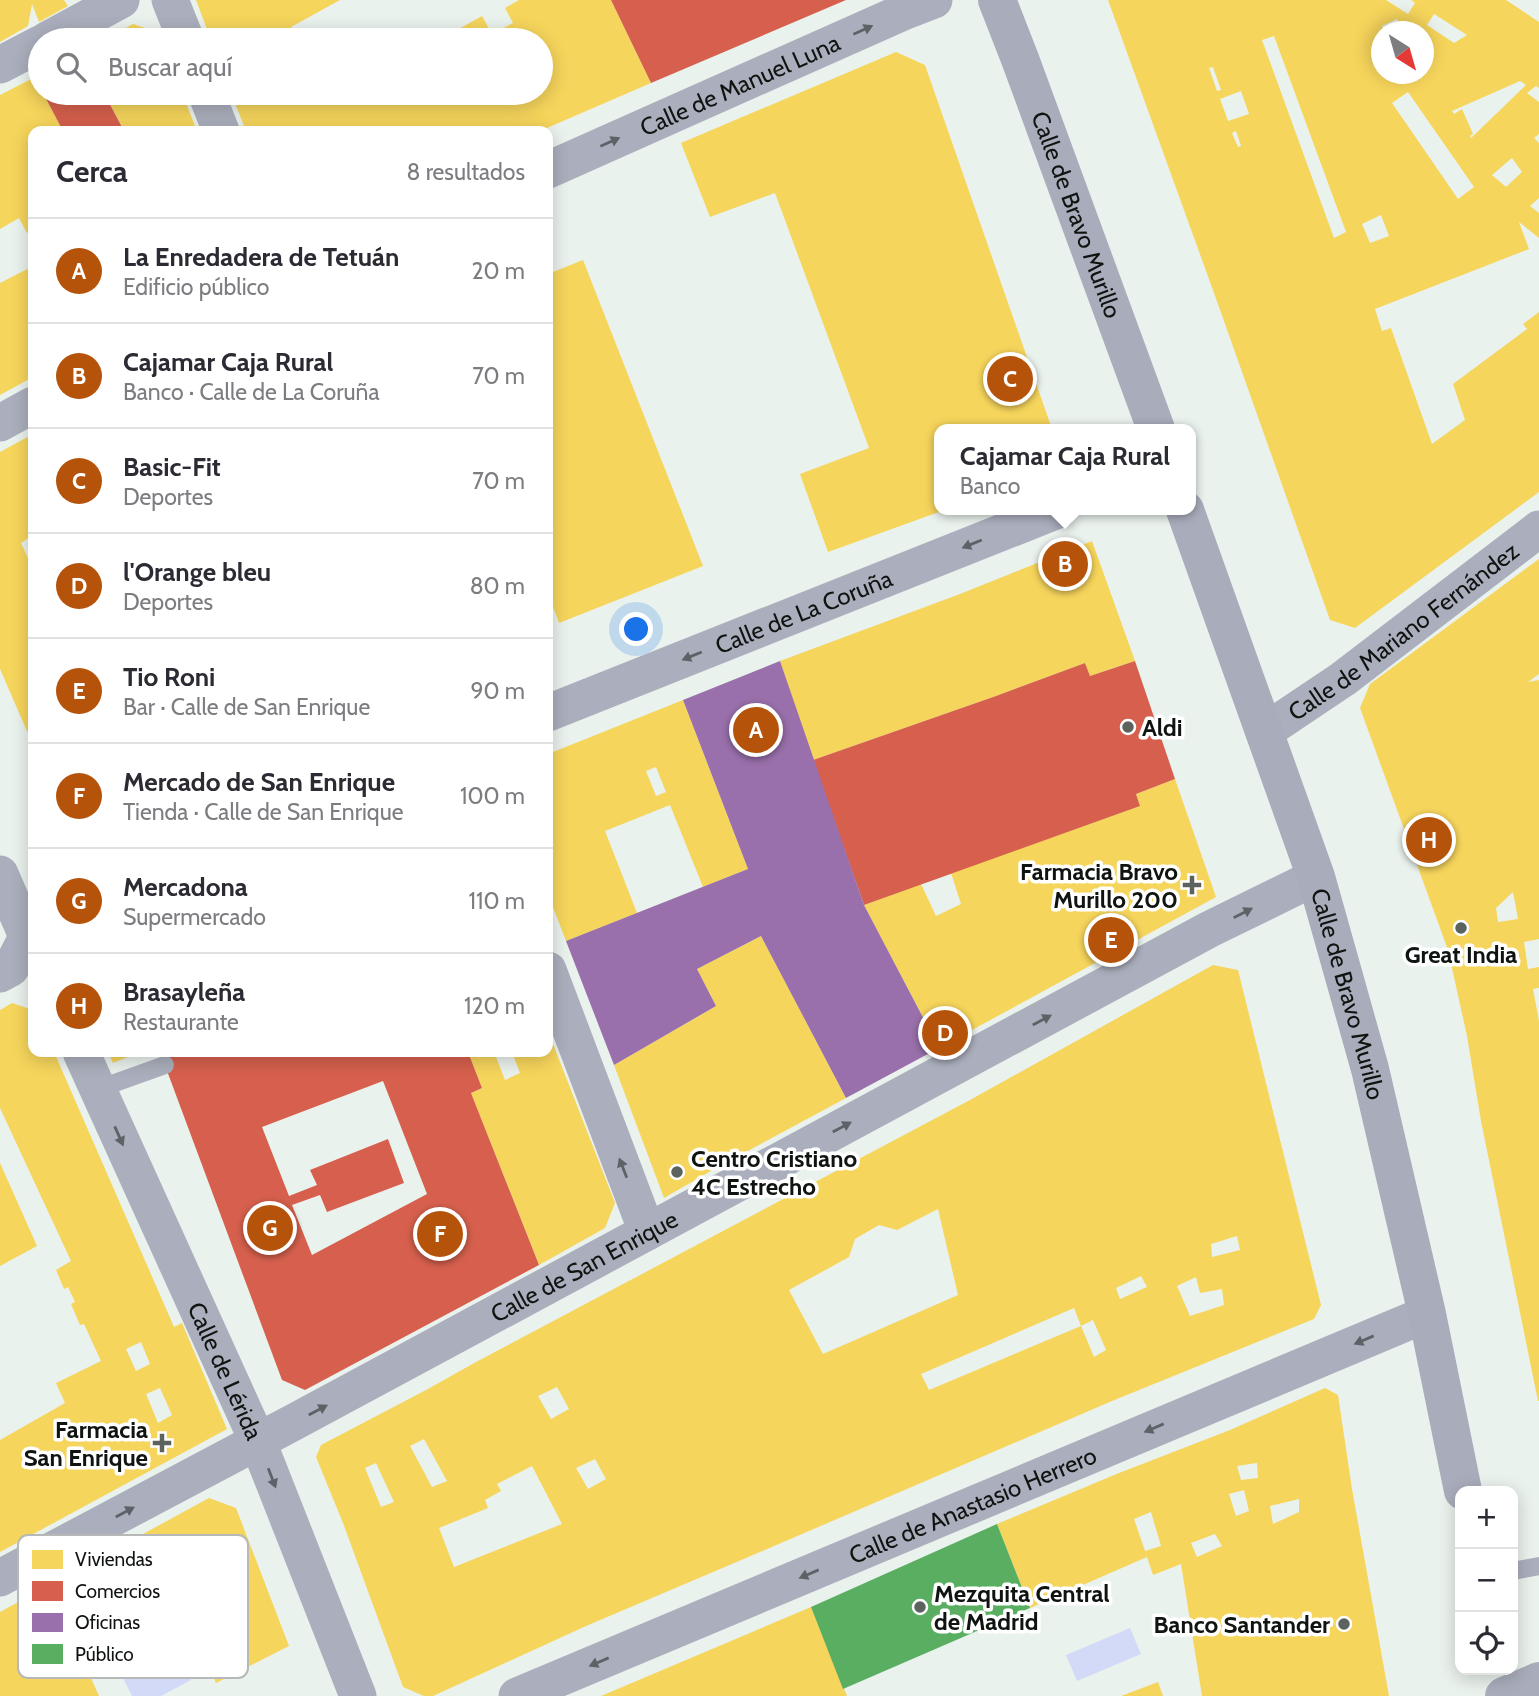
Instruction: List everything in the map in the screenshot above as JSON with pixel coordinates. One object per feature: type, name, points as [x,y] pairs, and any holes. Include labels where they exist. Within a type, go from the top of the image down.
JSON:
[{"type":"main road","name":"Calle de Bravo Murillo","points":[[997,0],[1154,424]]},
{"type":"main road","name":"Calle de Bravo Murillo","points":[[1187,515],[1316,877],[1370,1069],[1427,1314],[1462,1486]]},
{"type":"main road","points":[[1498,1675],[1503,1696],[1539,1681]]},
{"type":"street","points":[[69,28],[121,0]]},
{"type":"street","points":[[170,0],[181,28]]},
{"type":"street","name":"Calle de Manuel Luna","points":[[553,168],[934,0]]},
{"type":"street","points":[[0,65],[28,50]]},
{"type":"street","points":[[211,105],[219,126]]},
{"type":"street","points":[[0,423],[28,408]]},
{"type":"street","name":"Calle de La Coruña","points":[[553,711],[1045,515]]},
{"type":"street","name":"Calle de Mariano Fernández","points":[[1264,732],[1343,679],[1539,529]]},
{"type":"street","points":[[0,874],[28,934]]},
{"type":"street","name":"Calle de San Enrique","points":[[82,1535],[1210,929],[1316,877]]},
{"type":"street","points":[[0,974],[11,968],[28,944]]},
{"type":"street","points":[[553,983],[647,1232]]},
{"type":"street","name":"Calle de Lérida","points":[[82,1057],[258,1442],[358,1696]]},
{"type":"street","name":"Calle de Anastasio Herrero","points":[[517,1696],[1427,1314]]},
{"type":"street","name":"Calle de San Enrique","points":[[0,1578],[18,1569]]},
{"type":"lane","points":[[98,1089],[165,1065]]},
{"type":"lane","points":[[1518,1571],[1539,1566]]},
{"type":"water","points":[[1130,1628],[1141,1654],[1077,1681],[1066,1655]]},
{"type":"water","points":[[123,1678],[191,1680],[161,1696],[132,1696]]},
{"type":"building: Viviendas","points":[[0,0],[64,0],[68,6],[39,22],[32,4],[28,26],[0,42]]},
{"type":"building: Viviendas","points":[[196,0],[340,0],[291,28],[206,28]]},
{"type":"building: Viviendas","points":[[519,0],[611,0],[651,83],[552,126],[244,126],[236,105],[553,105],[553,28],[503,28],[513,23],[505,8]]},
{"type":"building: Viviendas","points":[[1108,0],[1386,0],[1408,14],[1415,3],[1411,0],[1506,0],[1539,22],[1539,88],[1536,86],[1527,93],[1539,102],[1539,134],[1534,138],[1539,143],[1539,198],[1530,206],[1539,213],[1539,238],[1519,222],[1529,249],[1375,309],[1382,331],[1391,328],[1432,444],[1465,420],[1453,384],[1527,329],[1523,324],[1539,312],[1539,492],[1355,628],[1330,620]],"holes":[[[1274,36],[1346,232],[1334,238],[1262,40]],[[1213,67],[1221,90],[1217,91],[1209,68]],[[1520,81],[1526,85],[1471,138],[1473,134],[1462,109],[1454,114],[1452,111]],[[1241,91],[1249,114],[1228,121],[1220,99]],[[1408,92],[1474,187],[1458,199],[1392,103]],[[1236,131],[1241,146],[1238,147],[1232,133]],[[1512,158],[1522,172],[1506,187],[1492,175]],[[1381,215],[1389,236],[1370,243],[1362,224]]]},
{"type":"building: Viviendas","points":[[482,16],[489,28],[460,28]]},
{"type":"building: Viviendas","points":[[133,24],[146,28],[126,28]]},
{"type":"building: Viviendas","points":[[896,52],[925,65],[1050,424],[934,424],[934,514],[828,552],[800,474],[869,448],[775,193],[710,217],[681,143]]},
{"type":"building: Viviendas","points":[[28,81],[28,105],[49,105],[60,126],[28,126],[27,233],[19,218],[0,229],[0,95]]},
{"type":"building: Viviendas","points":[[110,105],[187,105],[195,126],[121,126]]},
{"type":"building: Viviendas","points":[[583,260],[703,566],[559,623],[553,607],[553,272]]},
{"type":"building: Viviendas","points":[[28,269],[28,380],[0,395],[0,283]]},
{"type":"building: Viviendas","points":[[28,437],[28,538],[21,543],[28,558],[28,733],[0,669],[0,452]]},
{"type":"building: Viviendas","points":[[1092,541],[1135,661],[1090,676],[1085,663],[813,760],[780,661]]},
{"type":"building: Viviendas","points":[[1539,559],[1539,674],[1528,682],[1539,680],[1539,939],[1524,942],[1528,969],[1539,967],[1539,988],[1533,989],[1539,1021],[1539,1401],[1448,950],[1360,708],[1370,684]],"holes":[[[1513,892],[1518,919],[1498,922],[1496,908]]]},
{"type":"building: Viviendas","points":[[683,700],[748,869],[703,887],[670,805],[605,831],[637,913],[566,941],[553,907],[553,752]],"holes":[[[656,767],[666,792],[656,796],[646,771]]]},
{"type":"building: Viviendas","points":[[1175,779],[1216,897],[939,1048],[864,905],[921,884],[936,916],[961,904],[951,873],[1140,806],[1136,794]]},
{"type":"building: Viviendas","points":[[761,936],[846,1098],[664,1198],[614,1065],[716,1006],[697,969]]},
{"type":"building: Viviendas","points":[[1213,965],[1238,970],[1321,1305],[1314,1319],[1112,1401],[586,1626],[433,1696],[424,1696],[403,1687],[316,1457],[321,1445],[970,1100]],"holes":[[[938,1209],[958,1295],[823,1354],[789,1290],[849,1257],[855,1239],[879,1225],[897,1230]],[[1237,1236],[1240,1250],[1212,1257],[1211,1244]],[[1141,1276],[1147,1287],[1120,1299],[1116,1288]],[[1196,1277],[1200,1293],[1222,1289],[1224,1305],[1190,1316],[1177,1286]],[[1074,1308],[1081,1326],[929,1390],[921,1374]],[[1093,1320],[1106,1350],[1094,1357],[1081,1326]],[[557,1387],[569,1409],[551,1419],[538,1396]],[[424,1439],[447,1481],[432,1487],[410,1446]],[[595,1459],[606,1479],[588,1489],[576,1468]],[[376,1463],[394,1502],[381,1507],[365,1468]],[[532,1466],[562,1524],[454,1567],[439,1528],[488,1508],[485,1500],[501,1491],[497,1484]]]},
{"type":"building: Viviendas","points":[[12,1003],[28,1008],[28,1057],[56,1057],[174,1327],[182,1323],[227,1429],[31,1535],[18,1535],[18,1542],[0,1552],[0,1440],[65,1403],[56,1383],[101,1361],[84,1324],[80,1325],[71,1304],[75,1302],[68,1287],[64,1289],[56,1270],[71,1261],[0,1108],[0,1010]],"holes":[[[141,1342],[150,1364],[136,1371],[126,1349]],[[160,1388],[172,1415],[158,1423],[146,1394]]]},
{"type":"building: Viviendas","points":[[553,1044],[615,1203],[605,1228],[539,1265],[471,1093],[482,1088],[470,1057],[496,1057],[505,1080],[520,1073],[514,1057],[553,1057]]},
{"type":"building: Viviendas","points":[[110,1057],[128,1057],[113,1063]]},
{"type":"building: Viviendas","points":[[0,1163],[37,1246],[0,1266]]},
{"type":"building: Viviendas","points":[[1325,1388],[1338,1395],[1389,1696],[1202,1696],[1181,1564],[1153,1575],[1147,1557],[1030,1608],[997,1524],[1230,1430]],"holes":[[[1257,1463],[1258,1478],[1241,1480],[1237,1466]],[[1244,1490],[1249,1511],[1236,1516],[1229,1494]],[[1299,1499],[1299,1512],[1273,1524],[1270,1506]],[[1151,1512],[1161,1546],[1145,1551],[1134,1519]],[[1215,1534],[1222,1546],[1197,1557],[1191,1543]]]},
{"type":"building: Viviendas","points":[[209,1498],[236,1508],[246,1535],[141,1535]]},
{"type":"building: Viviendas","points":[[248,1539],[289,1646],[248,1667]]},
{"type":"building: Viviendas","points":[[18,1602],[18,1678],[91,1678],[99,1696],[0,1696],[0,1612]]},
{"type":"building: Viviendas","points":[[811,1607],[847,1696],[601,1696]]},
{"type":"building: Viviendas","points":[[1158,1682],[1163,1696],[1121,1696]]},
{"type":"building: Comercios","points":[[611,0],[846,0],[651,83]]},
{"type":"building: Comercios","points":[[49,105],[110,105],[121,126],[60,126]]},
{"type":"building: Comercios","points":[[1135,661],[1175,779],[1136,794],[1140,806],[864,905],[813,760],[1085,663],[1090,676]]},
{"type":"building: Comercios","points":[[162,1057],[470,1057],[482,1088],[471,1093],[539,1265],[305,1390],[282,1380]],"holes":[[[383,1081],[427,1194],[312,1255],[292,1205],[320,1195],[327,1212],[404,1183],[388,1139],[310,1170],[317,1185],[289,1196],[262,1127]]]},
{"type":"building: Oficinas","points":[[780,661],[864,905],[939,1048],[846,1098],[761,936],[697,969],[716,1006],[614,1065],[566,941],[748,869],[683,700]]},
{"type":"building: Público","name":"Mezquita Central de Madrid","points":[[997,1524],[1030,1608],[843,1689],[811,1607]]},
{"type":"place","name":"Basic-Fit","points":[[1010,379]]},
{"type":"place","name":"Cajamar Caja Rural","points":[[1065,564]]},
{"type":"place","name":"Aldi","points":[[1128,727]]},
{"type":"place","name":"La Enredadera de Tetuán","points":[[756,730]]},
{"type":"place","name":"Brasayleña","points":[[1429,840]]},
{"type":"place","name":"Farmacia Bravo Murillo 200","points":[[1192,885]]},
{"type":"place","name":"Great India","points":[[1461,928]]},
{"type":"place","name":"Tio Roni","points":[[1111,940]]},
{"type":"place","name":"l'Orange bleu","points":[[945,1033]]},
{"type":"place","name":"Centro Cristiano 4C Estrecho","points":[[677,1172]]},
{"type":"place","name":"Mercadona","points":[[270,1228]]},
{"type":"place","name":"Mercado de San Enrique","points":[[440,1234]]},
{"type":"place","name":"Farmacia San Enrique","points":[[162,1443]]},
{"type":"place","name":"Mezquita Central de Madrid","points":[[920,1607]]},
{"type":"place","name":"Banco Santander","points":[[1344,1624]]}]
